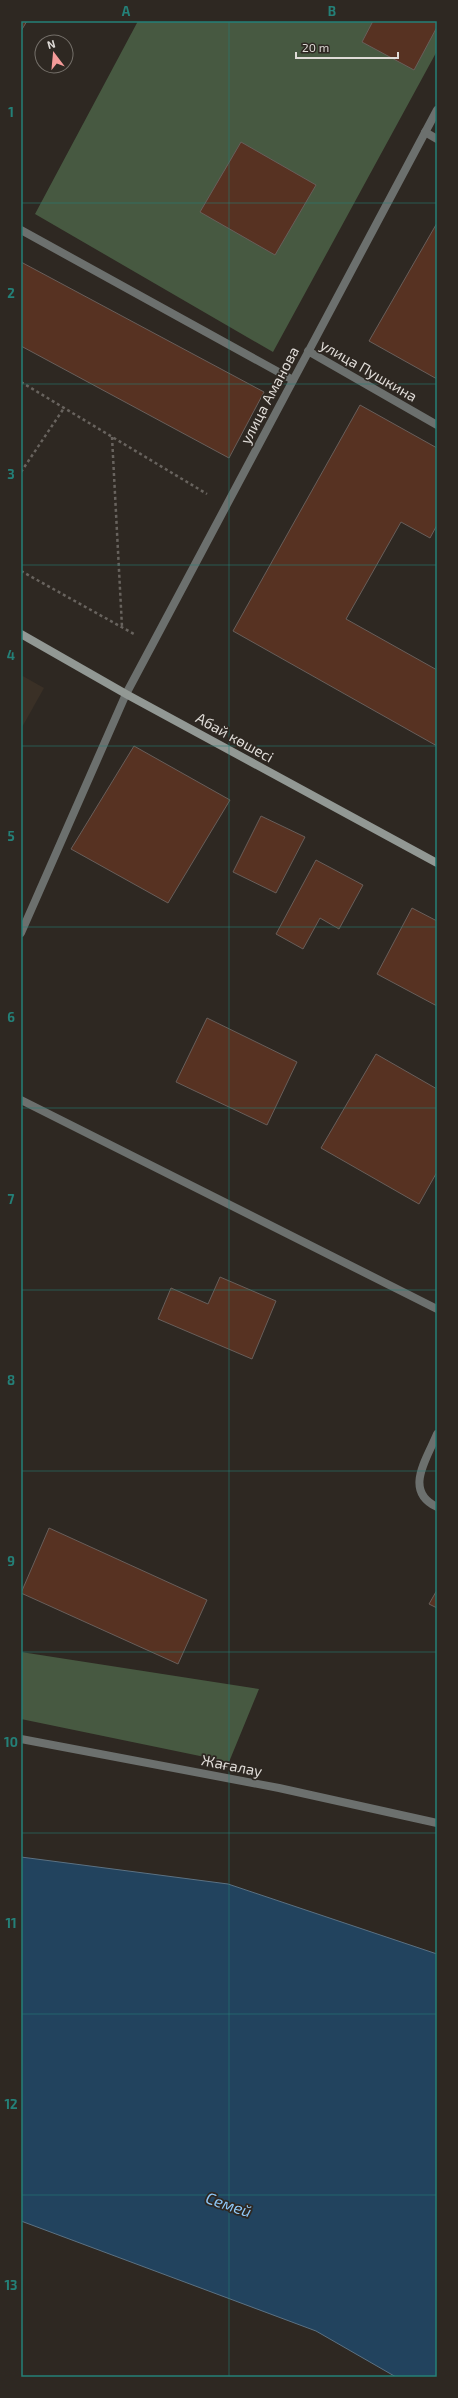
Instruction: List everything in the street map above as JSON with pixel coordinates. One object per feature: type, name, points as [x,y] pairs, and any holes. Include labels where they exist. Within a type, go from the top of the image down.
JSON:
[{"type":"main road","name":"Абай көшесі","points":[[21,634],[126,694],[437,863]]},
{"type":"street","name":"улица Аманова","points":[[21,933],[126,694],[437,110]]},
{"type":"street","points":[[425,132],[437,139]]},
{"type":"street","points":[[21,230],[293,380]]},
{"type":"street","name":"улица Пушкина","points":[[308,351],[437,425]]},
{"type":"street","points":[[21,1100],[437,1309]]},
{"type":"street","points":[[437,1434],[417,1482],[421,1493],[430,1503],[437,1507]]},
{"type":"street","name":"Жағалау","points":[[21,1739],[278,1788],[437,1823]]},
{"type":"path","points":[[21,382],[226,505]]},
{"type":"path","points":[[21,472],[64,408]]},
{"type":"path","points":[[112,436],[122,627]]},
{"type":"path","points":[[21,571],[152,645]]},
{"type":"shaded area","points":[[21,675],[44,688],[21,729]]},
{"type":"green space","points":[[138,21],[437,21],[437,51],[273,352],[35,214]]},
{"type":"green space","points":[[21,1652],[259,1689],[229,1762],[21,1719]]},
{"type":"water","name":"Семей","points":[[21,1857],[228,1884],[437,1954],[437,2377],[396,2377],[316,2331],[21,2221]]},
{"type":"building","points":[[21,21],[27,21],[21,31]]},
{"type":"building","points":[[373,21],[437,21],[437,27],[414,70],[362,42]]},
{"type":"building","points":[[241,142],[316,185],[275,255],[200,212]]},
{"type":"building","points":[[437,223],[437,379],[369,341]]},
{"type":"building","points":[[21,262],[264,392],[229,458],[21,346]]},
{"type":"building","points":[[360,405],[437,448],[437,525],[430,538],[401,522],[346,619],[437,670],[437,746],[233,631]]},
{"type":"building","points":[[134,746],[230,800],[168,903],[71,849]]},
{"type":"building","points":[[261,816],[305,837],[276,893],[233,872]]},
{"type":"building","points":[[316,860],[363,885],[339,929],[320,918],[303,949],[276,934]]},
{"type":"building","points":[[412,908],[437,921],[437,1006],[377,974]]},
{"type":"building","points":[[207,1018],[297,1062],[267,1125],[176,1082]]},
{"type":"building","points":[[376,1054],[437,1089],[437,1172],[419,1204],[321,1148]]},
{"type":"building","points":[[220,1277],[276,1301],[252,1359],[158,1319],[171,1288],[208,1304]]},
{"type":"building","points":[[49,1528],[207,1600],[178,1664],[21,1593]]},
{"type":"building","points":[[437,1590],[437,1608],[429,1604]]}]
